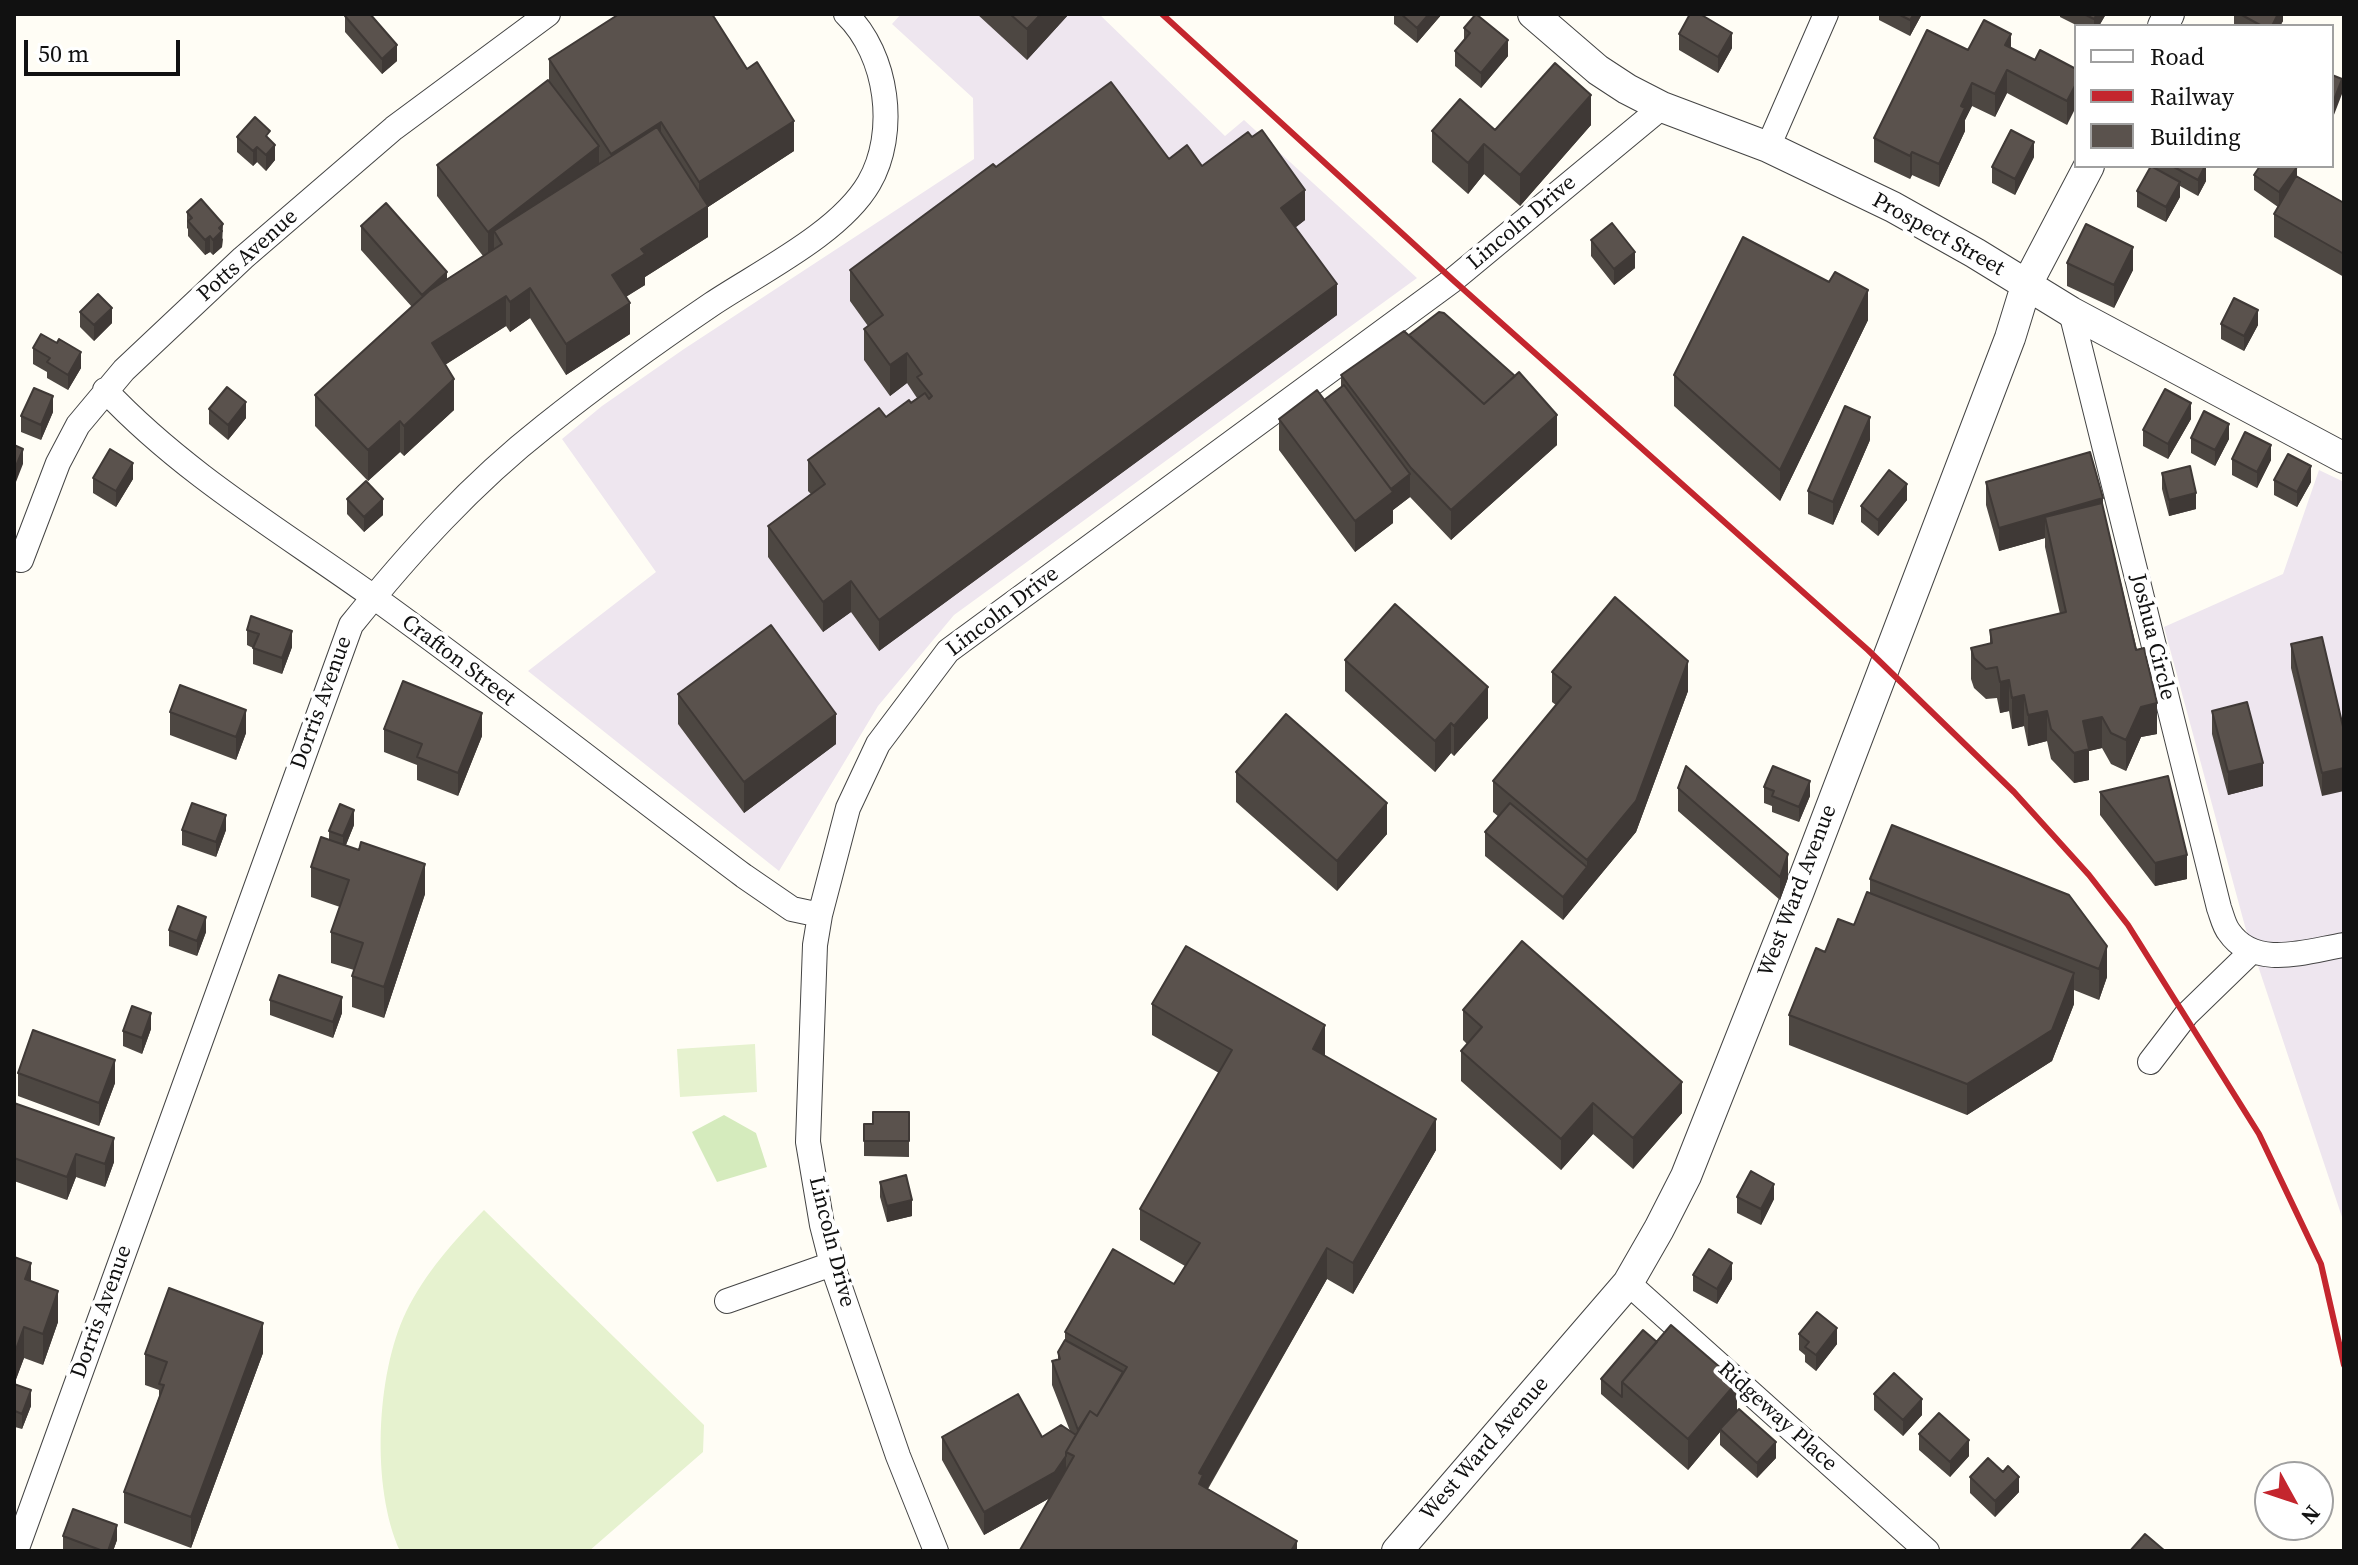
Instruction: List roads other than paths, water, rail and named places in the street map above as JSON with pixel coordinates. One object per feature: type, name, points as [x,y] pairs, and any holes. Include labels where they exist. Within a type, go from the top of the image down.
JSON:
[{"type":"street","name":"Potts Avenue","points":[[21,560],[58,463],[78,425],[105,390],[243,258],[394,128],[548,14]]},
{"type":"street","name":"Dorris Avenue","points":[[16,1551],[351,625],[418,544],[474,486],[546,425],[710,306],[825,231],[855,202],[869,183],[880,157],[885,108],[880,75],[868,43],[846,14]]},
{"type":"street","name":"Prospect Street","points":[[1533,14],[1598,70],[1627,89],[1662,107],[1768,147],[1893,207],[2071,312],[2342,452]]},
{"type":"street","points":[[1768,147],[1826,14]]},
{"type":"street","name":"Lincoln Drive","points":[[936,1551],[898,1456],[832,1264],[808,1142],[815,945],[820,915],[848,808],[878,744],[948,651],[1453,280],[1662,107]]},
{"type":"street","name":"West Ward Avenue","points":[[1397,1551],[1628,1283],[1686,1176],[1848,763],[2010,338],[2026,286],[2088,168]]},
{"type":"street","name":"Joshua Circle","points":[[2071,312],[2219,908],[2227,931],[2252,951]]},
{"type":"street","name":"Crafton Street","points":[[105,390],[126,413],[217,488],[287,540],[374,597],[744,876],[792,909],[820,915]]},
{"type":"street","points":[[2150,1062],[2186,1015],[2252,951],[2273,957],[2344,945]]},
{"type":"street","points":[[727,1301],[832,1264]]},
{"type":"street","name":"Ridgeway Place","points":[[1628,1283],[1927,1551]]},
{"type":"railway","points":[[1162,14],[1453,280],[1868,650],[2014,792],[2089,875],[2128,925],[2259,1134],[2321,1264],[2344,1365]]}]
